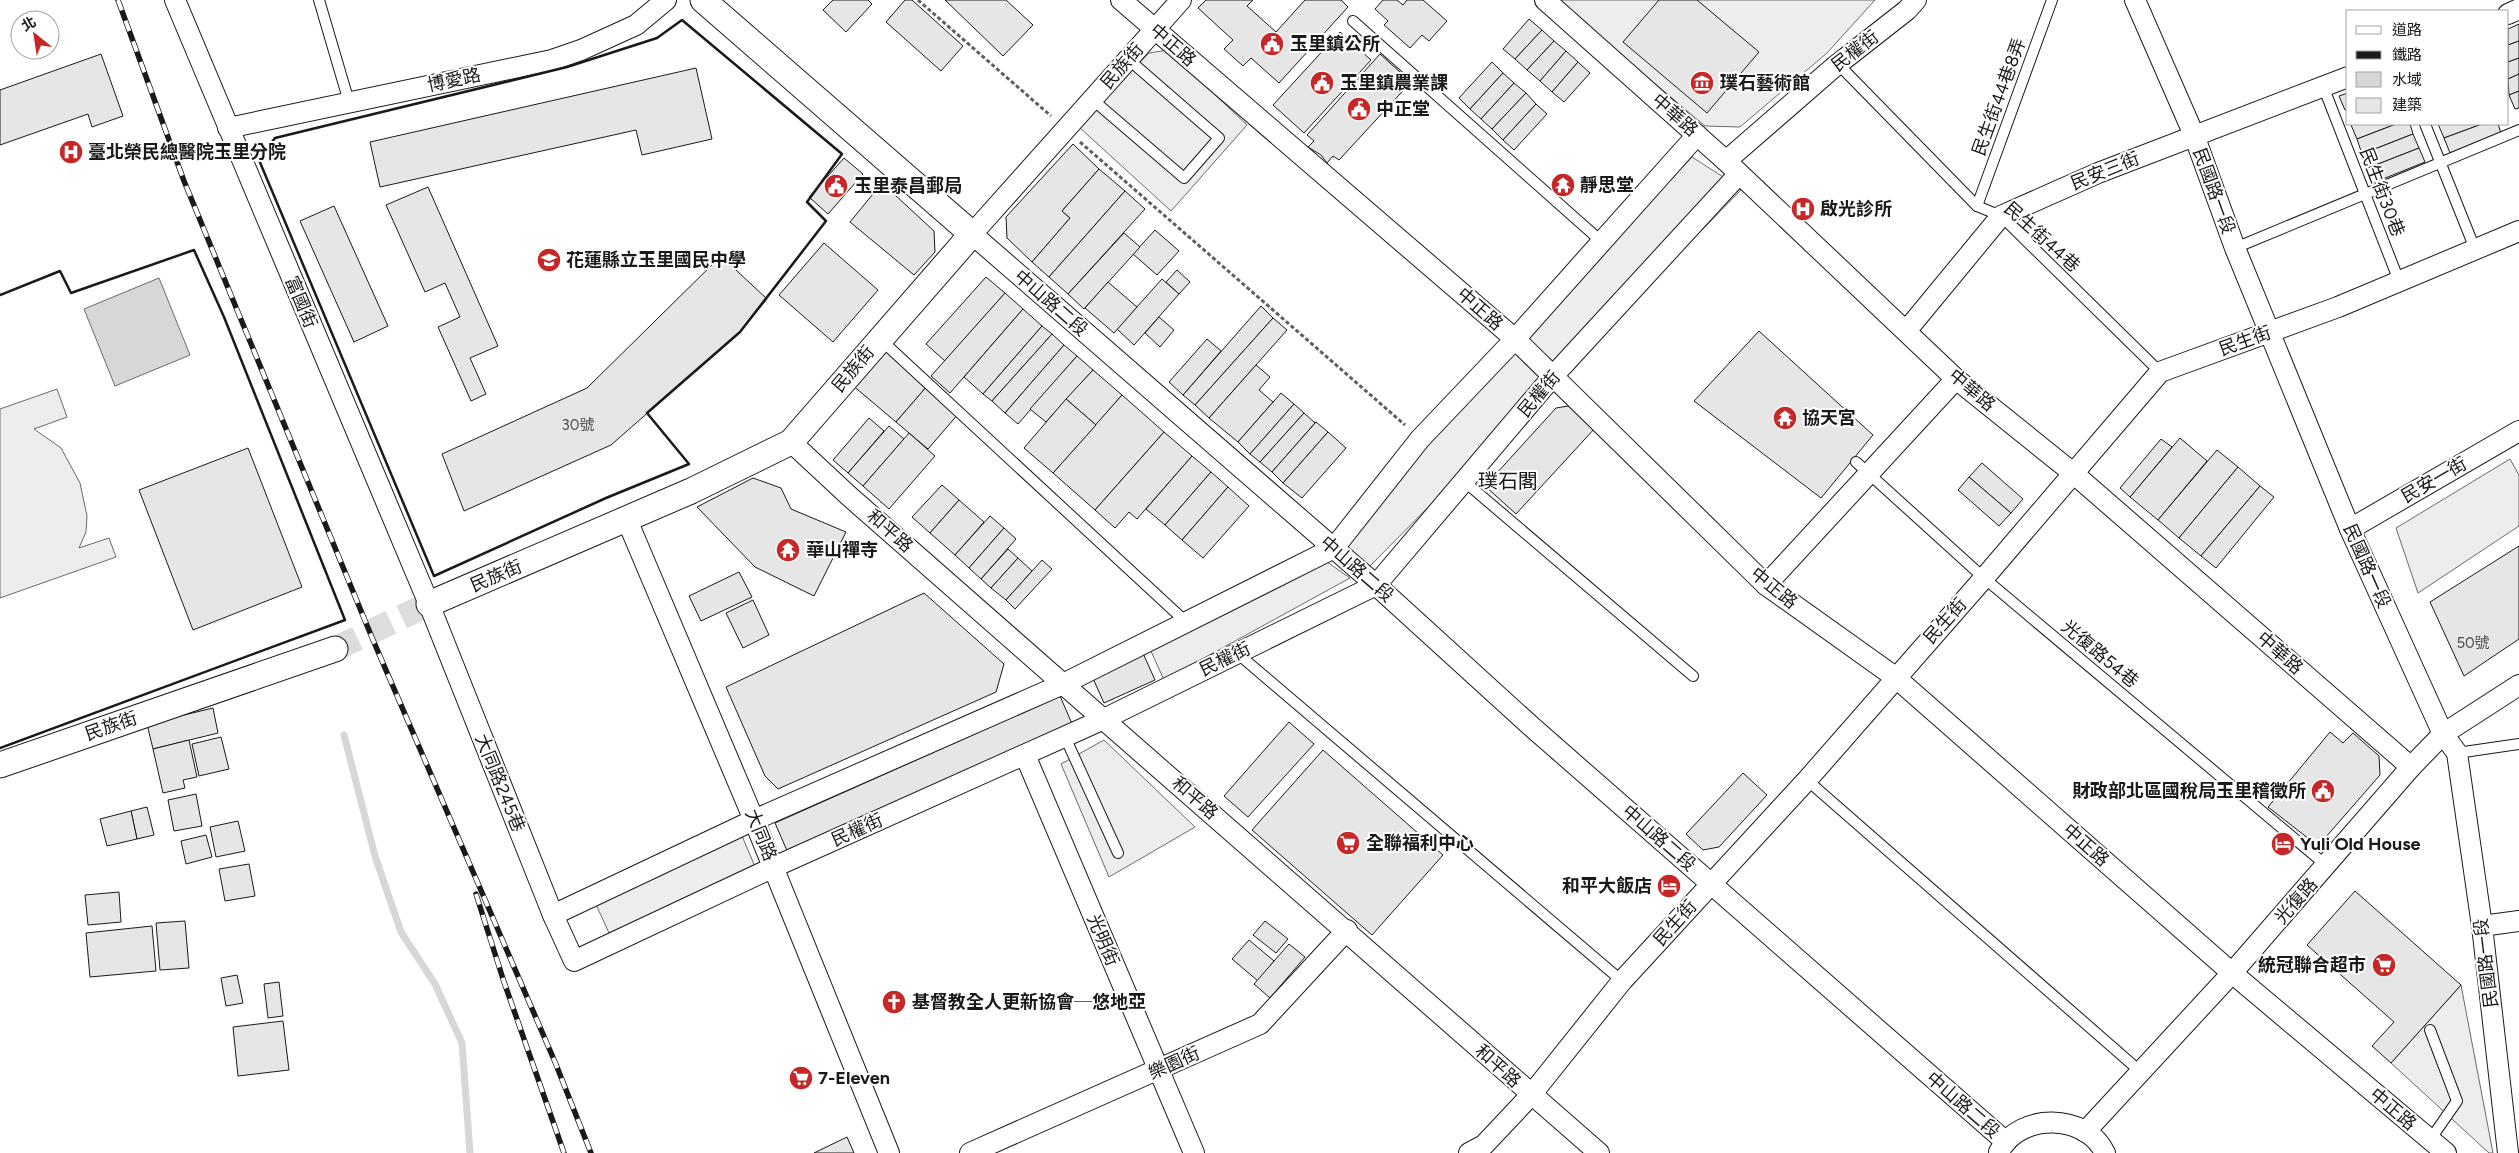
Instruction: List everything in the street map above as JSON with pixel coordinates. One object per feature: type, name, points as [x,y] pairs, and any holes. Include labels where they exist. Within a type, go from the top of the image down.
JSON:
[{"type":"street","name":"富國街","points":[[175,0],[429,604]]},
{"type":"street","name":"博愛路","points":[[228,128],[552,60],[582,50],[636,25],[666,0]]},
{"type":"street","name":"中山路二段","points":[[703,0],[1376,585],[1532,727],[1711,883],[2002,1148]]},
{"type":"street","name":"中正路","points":[[1121,0],[1515,339],[1554,375],[1766,585],[1895,677],[2232,973],[2446,1153]]},
{"type":"street","name":"民族街","points":[[429,604],[627,520],[791,442],[879,338],[1181,0]]},
{"type":"street","name":"中華路","points":[[1545,0],[1733,167],[1956,379],[2073,473],[2411,767]]},
{"type":"street","name":"民權街","points":[[574,961],[774,867],[1104,720],[1237,652],[1376,585],[1733,167],[1838,64],[1907,10],[1916,0]]},
{"type":"street","name":"民國路一段","points":[[2135,0],[2194,136],[2268,332],[2350,529],[2443,734],[2456,753],[2482,926],[2511,1147]]},
{"type":"street","name":"民安三街","points":[[1906,330],[2000,216],[2098,173],[2346,78]]},
{"type":"street","points":[[553,915],[754,820],[1063,684],[1334,548],[1420,439],[1515,339],[1697,134]]},
{"type":"street","name":"民生街","points":[[1469,1153],[1484,1145],[1531,1095],[1622,981],[1807,780],[1895,677],[1984,578],[2160,372],[2399,281],[2519,232]]},
{"type":"street","points":[[1766,585],[1863,467],[1956,379]]},
{"type":"street","name":"民安一街","points":[[2350,529],[2519,431]]},
{"type":"street","name":"和平路","points":[[791,442],[849,496],[1347,930],[1531,1095],[1599,1153]]},
{"type":"street","name":"大同路","points":[[627,520],[774,867],[888,1153]]},
{"type":"street","name":"大同路245巷","points":[[429,604],[553,915],[574,961]]},
{"type":"street","name":"民族街","points":[[0,765],[335,649]]},
{"type":"street","name":"光復路","points":[[2085,1132],[2142,1073],[2232,973],[2327,866],[2411,767],[2443,734],[2519,684]]},
{"type":"street","name":"光明街","points":[[1024,755],[1194,1153]]},
{"type":"street","points":[[2482,926],[2519,921]]},
{"type":"street","name":"樂園街","points":[[970,1153],[1260,1024],[1347,930]]},
{"type":"street","points":[[2002,1148],[2016,1133],[2034,1124],[2053,1122],[2073,1125],[2085,1132],[2105,1153]]},
{"type":"lane","points":[[319,0],[349,102]]},
{"type":"lane","name":"民生街44巷8弄","points":[[1977,206],[2052,0]]},
{"type":"lane","points":[[1353,21],[1602,242]]},
{"type":"lane","points":[[1093,100],[1184,178],[1219,138],[1128,60]]},
{"type":"lane","name":"民生街44巷","points":[[1838,64],[1977,206],[2000,216],[2160,372]]},
{"type":"lane","name":"民生街30巷","points":[[2323,86],[2399,281]]},
{"type":"lane","points":[[2425,125],[2475,249]]},
{"type":"lane","points":[[2235,248],[2519,130]]},
{"type":"lane","points":[[879,338],[1186,622]]},
{"type":"lane","name":"光復路54巷","points":[[1863,467],[1984,578],[2327,866]]},
{"type":"lane","points":[[1465,482],[1693,676]]},
{"type":"lane","points":[[1237,652],[1622,981]]},
{"type":"lane","points":[[1065,737],[1118,853]]},
{"type":"lane","points":[[2456,753],[2519,744]]},
{"type":"lane","points":[[1807,780],[2142,1073]]},
{"type":"lane","points":[[2430,1030],[2458,1101],[2430,1140]]},
{"type":"path","points":[[918,0],[1420,439]]},
{"type":"shaded area","points":[[1560,0],[1875,0],[1827,53],[1740,127],[1705,126],[1622,56]]},
{"type":"shaded area","points":[[1168,50],[1247,125],[1171,211],[1079,127],[1149,53]]},
{"type":"shaded area","points":[[1692,157],[1742,189],[1564,371],[1525,337]]},
{"type":"shaded area","points":[[1517,348],[1551,383],[1367,569],[1335,542]]},
{"type":"shaded area","points":[[57,389],[67,417],[34,429],[61,448],[80,483],[87,516],[86,532],[79,548],[109,538],[116,557],[0,598],[0,409]]},
{"type":"shaded area","points":[[2510,459],[2519,475],[2519,526],[2418,593],[2396,528]]},
{"type":"shaded area","points":[[1320,557],[1350,578],[1164,680],[1150,649]]},
{"type":"shaded area","points":[[1104,740],[1195,827],[1109,877],[1061,764]]},
{"type":"shaded area","points":[[742,836],[756,869],[609,933],[594,900]]},
{"type":"shaded area","points":[[2461,985],[2493,1153],[2489,1153],[2391,1063]]},
{"type":"water","points":[[159,278],[190,355],[115,386],[84,309]]},
{"type":"building","points":[[833,0],[868,0],[872,4],[846,32],[823,10]]},
{"type":"building","points":[[905,0],[912,0],[963,46],[941,71],[886,22]]},
{"type":"building","points":[[945,0],[1006,0],[1033,25],[1003,56]]},
{"type":"building","name":"玉里鎮公所","points":[[1206,0],[1253,0],[1247,6],[1276,32],[1305,0],[1341,0],[1348,7],[1279,83],[1251,58],[1243,66],[1224,49],[1233,40],[1198,8]]},
{"type":"building","points":[[1383,0],[1397,0],[1403,5],[1407,0],[1423,0],[1447,21],[1429,41],[1422,35],[1410,48],[1384,25],[1388,21],[1375,9]]},
{"type":"building","name":"璞石藝術館","points":[[1659,0],[1697,0],[1759,52],[1707,113],[1623,42]]},
{"type":"building","points":[[1529,19],[1542,30],[1515,59],[1503,49]]},
{"type":"building","points":[[2519,24],[2519,41],[2509,45],[2509,29]]},
{"type":"building","points":[[1542,30],[1554,41],[1527,70],[1515,59]]},
{"type":"building","name":"玉里鎮農業課","points":[[1340,32],[1371,60],[1304,133],[1273,105]]},
{"type":"building","points":[[1554,41],[1566,51],[1540,81],[1527,70]]},
{"type":"building","points":[[2519,41],[2519,58],[2509,62],[2509,45]]},
{"type":"building","points":[[1566,51],[1578,62],[1552,92],[1540,81]]},
{"type":"building","points":[[101,54],[123,116],[92,127],[88,114],[0,145],[0,90]]},
{"type":"building","name":"中正堂","points":[[1380,54],[1411,82],[1339,160],[1333,156],[1327,163],[1321,155],[1308,147],[1314,141],[1307,135]]},
{"type":"building","points":[[2519,58],[2519,74],[2509,79],[2509,62]]},
{"type":"building","points":[[1492,62],[1503,73],[1470,109],[1459,98]]},
{"type":"building","points":[[1578,62],[1590,73],[1564,102],[1552,92]]},
{"type":"building","points":[[696,68],[712,139],[642,155],[636,130],[380,187],[370,142]]},
{"type":"building","points":[[1503,73],[1514,83],[1481,119],[1470,109]]},
{"type":"building","points":[[2519,74],[2519,91],[2509,95],[2509,79]]},
{"type":"building","points":[[1514,83],[1526,93],[1492,129],[1481,119]]},
{"type":"building","points":[[2519,91],[2519,108],[2515,109],[2509,95]]},
{"type":"building","points":[[1526,93],[1536,104],[1503,140],[1492,129]]},
{"type":"building","points":[[2346,94],[2346,110],[2345,110],[2339,96]]},
{"type":"building","points":[[1536,104],[1547,114],[1514,150],[1503,140]]},
{"type":"building","points":[[2351,125],[2393,125],[2357,139]]},
{"type":"building","points":[[2393,125],[2410,125],[2413,134],[2362,154],[2357,139]]},
{"type":"building","points":[[2438,125],[2479,125],[2444,138]]},
{"type":"building","points":[[2479,125],[2498,125],[2501,133],[2450,153],[2444,138]]},
{"type":"building","points":[[2413,134],[2419,148],[2368,168],[2362,154]]},
{"type":"building","points":[[1073,144],[1099,169],[1062,211],[1070,218],[1032,262],[1007,238],[1006,217]]},
{"type":"building","points":[[2419,148],[2425,162],[2373,183],[2368,168]]},
{"type":"building","name":"玉里泰昌郵局","points":[[844,158],[863,174],[828,214],[809,197]]},
{"type":"building","points":[[1099,169],[1125,191],[1049,277],[1032,262],[1070,218],[1062,211]]},
{"type":"building","points":[[882,183],[934,231],[935,252],[914,275],[850,222]]},
{"type":"building","points":[[428,187],[498,346],[470,358],[486,394],[471,401],[438,327],[460,317],[445,283],[425,292],[386,205]]},
{"type":"building","points":[[1125,191],[1145,209],[1068,294],[1049,277]]},
{"type":"building","points":[[334,206],[388,326],[354,342],[300,221]]},
{"type":"building","points":[[1155,230],[1179,251],[1157,275],[1133,254]]},
{"type":"building","points":[[1124,233],[1140,247],[1084,309],[1068,294]]},
{"type":"building","points":[[824,243],[878,290],[833,342],[779,295]]},
{"type":"building","points":[[721,256],[767,299],[740,332],[611,445],[464,511],[442,454],[587,388]]},
{"type":"building","points":[[1177,270],[1190,282],[1179,294],[1166,282]]},
{"type":"building","points":[[986,277],[1005,293],[945,361],[926,344]]},
{"type":"building","points":[[1162,279],[1179,294],[1134,345],[1117,329]]},
{"type":"building","points":[[1108,282],[1137,307],[1114,333],[1085,308]]},
{"type":"building","points":[[1005,293],[1023,309],[950,393],[931,376]]},
{"type":"building","points":[[1261,306],[1273,318],[1195,405],[1183,395]]},
{"type":"building","points":[[1023,309],[1042,326],[983,394],[964,377]]},
{"type":"building","points":[[1159,317],[1174,330],[1160,347],[1145,333]]},
{"type":"building","points":[[1273,318],[1287,330],[1209,418],[1195,405]]},
{"type":"building","points":[[1042,326],[1052,334],[992,401],[983,394]]},
{"type":"building","name":"協天宮","points":[[1759,331],[1873,435],[1821,498],[1694,401]]},
{"type":"building","points":[[1052,334],[1064,345],[1005,413],[992,401]]},
{"type":"building","points":[[1207,339],[1221,351],[1183,395],[1169,382]]},
{"type":"building","points":[[1064,345],[1077,356],[1018,424],[1005,413]]},
{"type":"building","points":[[883,347],[928,385],[896,422],[851,384]]},
{"type":"building","points":[[1077,356],[1093,370],[1046,422],[1030,409]]},
{"type":"building","points":[[1256,365],[1270,377],[1259,390],[1273,402],[1238,442],[1209,418]]},
{"type":"building","points":[[1093,370],[1122,395],[1096,425],[1066,399]]},
{"type":"building","points":[[928,385],[959,413],[928,449],[896,422]]},
{"type":"building","points":[[1281,393],[1294,404],[1250,454],[1238,442]]},
{"type":"building","points":[[1122,395],[1164,432],[1095,510],[1053,473]]},
{"type":"building","points":[[1066,399],[1096,425],[1053,473],[1024,448]]},
{"type":"building","points":[[1294,404],[1304,413],[1260,462],[1250,454]]},
{"type":"building","points":[[1568,406],[1580,412],[1596,427],[1516,514],[1485,486],[1556,408]]},
{"type":"building","points":[[1304,413],[1315,423],[1272,472],[1260,462]]},
{"type":"building","points":[[869,418],[884,431],[848,473],[833,460]]},
{"type":"building","points":[[1316,422],[1328,432],[1283,483],[1272,472]]},
{"type":"building","points":[[889,426],[904,439],[863,486],[848,473]]},
{"type":"building","points":[[1164,432],[1192,456],[1137,519],[1129,512],[1115,528],[1095,510]]},
{"type":"building","points":[[1328,432],[1346,448],[1302,498],[1283,483]]},
{"type":"building","points":[[909,433],[935,456],[889,509],[863,486]]},
{"type":"building","points":[[2180,438],[2207,461],[2158,520],[2130,497]]},
{"type":"building","points":[[2161,439],[2172,447],[2130,497],[2120,488]]},
{"type":"building","points":[[248,448],[302,587],[193,630],[139,490]]},
{"type":"building","points":[[2217,450],[2238,467],[2179,538],[2158,520]]},
{"type":"building","points":[[1192,456],[1211,472],[1165,525],[1146,509]]},
{"type":"building","points":[[1982,463],[2023,499],[2011,513],[1969,477]]},
{"type":"building","points":[[2238,467],[2260,486],[2201,556],[2179,538]]},
{"type":"building","points":[[1211,472],[1228,487],[1182,540],[1165,525]]},
{"type":"building","points":[[1969,477],[2011,513],[1999,526],[1958,490]]},
{"type":"building","name":"華山禪寺","points":[[753,478],[781,488],[791,509],[846,532],[814,596],[755,567],[697,507]]},
{"type":"building","points":[[942,485],[959,500],[930,533],[912,517]]},
{"type":"building","points":[[2260,486],[2274,497],[2216,568],[2201,556]]},
{"type":"building","points":[[1228,487],[1249,506],[1203,558],[1182,540]]},
{"type":"building","points":[[959,500],[984,522],[955,555],[930,533]]},
{"type":"building","points":[[990,516],[1004,528],[969,568],[955,555]]},
{"type":"building","points":[[1004,528],[1016,539],[981,579],[969,568]]},
{"type":"building","points":[[2519,546],[2519,639],[2464,676],[2430,602]]},
{"type":"building","points":[[1008,549],[1018,558],[991,588],[981,579]]},
{"type":"building","points":[[1018,558],[1032,571],[1006,600],[991,588]]},
{"type":"building","points":[[1042,560],[1052,569],[1015,609],[1006,600]]},
{"type":"building","points":[[739,572],[752,597],[701,621],[689,596]]},
{"type":"building","points":[[924,593],[1004,664],[996,692],[778,789],[765,776],[726,687]]},
{"type":"building","points":[[753,600],[769,635],[743,648],[726,613]]},
{"type":"building","points":[[1142,651],[1155,680],[1104,703],[1091,674]]},
{"type":"building","points":[[1060,696],[1073,726],[788,853],[775,823]]},
{"type":"building","points":[[213,708],[218,733],[153,749],[147,724]]},
{"type":"building","points":[[1289,722],[1314,744],[1248,817],[1224,796]]},
{"type":"building","name":"財政部北區國稅局玉里稽徵所","points":[[2330,732],[2343,743],[2353,733],[2379,756],[2380,775],[2318,846],[2268,807]]},
{"type":"building","points":[[221,737],[229,769],[199,776],[192,744]]},
{"type":"building","points":[[189,740],[197,777],[183,780],[185,788],[163,793],[153,749]]},
{"type":"building","name":"全聯福利中心","points":[[1323,750],[1443,855],[1372,935],[1252,830]]},
{"type":"building","points":[[1743,773],[1767,795],[1719,847],[1703,850],[1686,834]]},
{"type":"building","points":[[196,794],[202,826],[174,831],[168,800]]},
{"type":"building","points":[[147,807],[154,835],[137,839],[131,811]]},
{"type":"building","points":[[131,811],[137,839],[107,846],[100,819]]},
{"type":"building","points":[[238,821],[245,851],[216,857],[210,827]]},
{"type":"building","points":[[206,835],[212,857],[186,864],[181,841]]},
{"type":"building","points":[[249,864],[255,896],[225,901],[219,869]]},
{"type":"building","name":"統冠聯合超市","points":[[2355,891],[2461,985],[2391,1063],[2372,1046],[2394,1022],[2307,945]]},
{"type":"building","points":[[119,892],[121,922],[88,925],[85,895]]},
{"type":"building","points":[[185,921],[189,968],[160,970],[156,923]]},
{"type":"building","points":[[1265,921],[1288,939],[1276,953],[1253,935]]},
{"type":"building","points":[[152,926],[156,971],[90,977],[86,933]]},
{"type":"building","points":[[1249,940],[1274,961],[1258,981],[1232,959]]},
{"type":"building","points":[[1289,944],[1305,957],[1270,998],[1254,984]]},
{"type":"building","points":[[237,975],[243,1003],[226,1006],[221,978]]},
{"type":"building","points":[[279,982],[283,1016],[268,1018],[264,984]]},
{"type":"building","points":[[283,1021],[289,1070],[238,1076],[233,1027]]},
{"type":"building","points":[[847,1137],[854,1153],[814,1153]]},
{"type":"waterway","points":[[344,735],[375,856],[401,932],[435,984],[462,1043],[470,1153]]},
{"type":"tunnel","points":[[335,649],[429,604]]},
{"type":"railway","points":[[118,0],[184,181],[373,640],[555,1062],[591,1153]]},
{"type":"railway","points":[[476,894],[504,982],[564,1153]]},
{"type":"wall","points":[[682,20],[842,154],[807,202],[826,221],[740,332],[647,413],[689,464],[606,498],[434,576],[259,160],[275,138],[567,67],[657,38],[682,20]]},
{"type":"wall","points":[[0,295],[60,271],[71,293],[194,250],[224,317],[345,620],[0,748]]},
{"type":"place","name":"玉里鎮公所","points":[[1272,44]]},
{"type":"place","name":"玉里鎮農業課","points":[[1322,83]]},
{"type":"place","name":"璞石藝術館","points":[[1702,83]]},
{"type":"place","name":"中正堂","points":[[1359,109]]},
{"type":"place","name":"臺北榮民總醫院玉里分院","points":[[71,152]]},
{"type":"place","name":"靜思堂","points":[[1563,185]]},
{"type":"place","name":"玉里泰昌郵局","points":[[836,186]]},
{"type":"place","name":"啟光診所","points":[[1803,209]]},
{"type":"place","name":"花蓮縣立玉里國民中學","points":[[549,260]]},
{"type":"place","name":"協天宮","points":[[1785,418]]},
{"type":"place","name":"華山禪寺","points":[[788,550]]},
{"type":"place","name":"財政部北區國稅局玉里稽徵所","points":[[2323,791]]},
{"type":"place","name":"全聯福利中心","points":[[1348,843]]},
{"type":"place","name":"Yuli Old House","points":[[2283,844]]},
{"type":"place","name":"和平大飯店","points":[[1669,886]]},
{"type":"place","name":"統冠聯合超市","points":[[2384,965]]},
{"type":"place","name":"基督教全人更新協會─悠地亞","points":[[894,1002]]},
{"type":"place","name":"7-Eleven","points":[[801,1078]]},
{"type":"district","name":"璞石閣","points":[[1508,481]]}]
